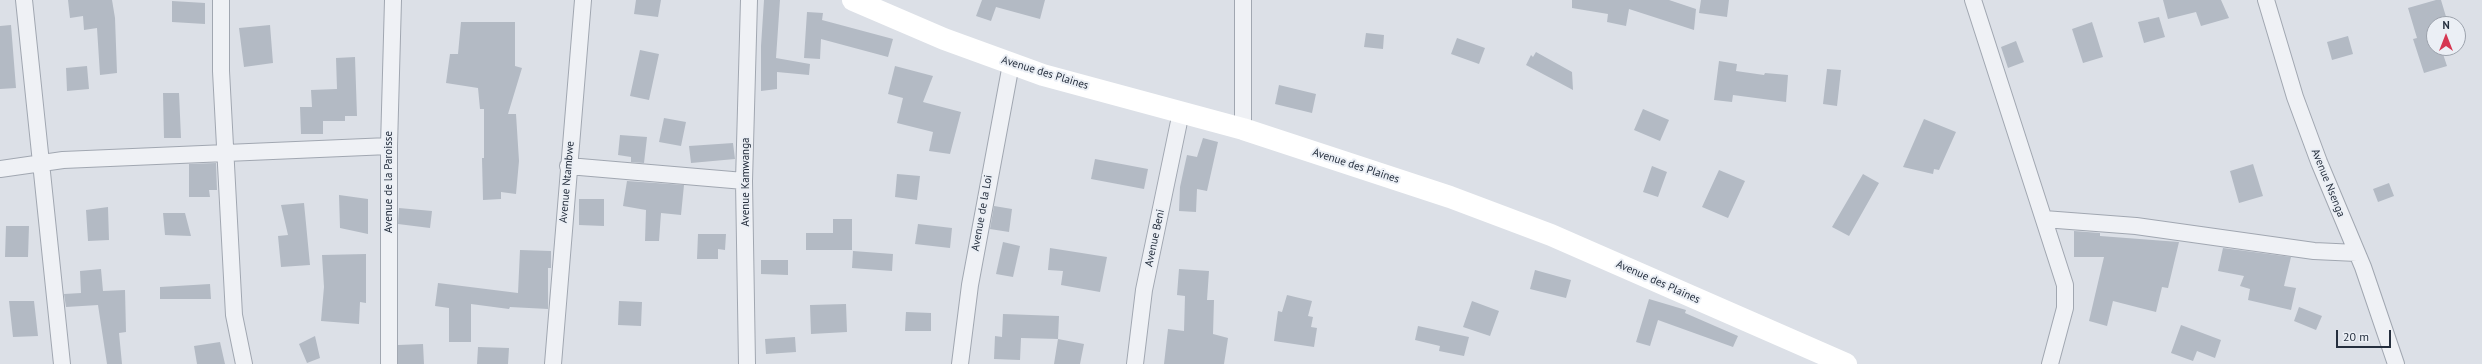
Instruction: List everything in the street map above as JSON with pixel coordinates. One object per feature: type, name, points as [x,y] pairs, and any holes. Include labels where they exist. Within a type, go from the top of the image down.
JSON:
[{"type":"street","points":[[24,0],[62,364]]},
{"type":"street","points":[[221,0],[221,71],[234,315],[244,364]]},
{"type":"street","name":"Avenue de la Paroisse","points":[[389,364],[389,146],[393,0]]},
{"type":"street","name":"Avenue Ntambwe","points":[[553,364],[568,166],[583,0]]},
{"type":"street","name":"Avenue Kamwanga","points":[[748,364],[744,181],[749,0]]},
{"type":"street","name":"Avenue des Plaines","points":[[853,0],[944,39],[1011,64],[1243,129],[1391,177],[1531,227],[1846,364]]},
{"type":"street","points":[[1243,0],[1243,129]]},
{"type":"street","points":[[1973,0],[2063,278],[2066,293],[2065,308],[2050,364]]},
{"type":"street","name":"Avenue Nsenga","points":[[2268,1],[2298,104],[2319,162],[2357,253],[2396,364]]},
{"type":"street","name":"Avenue de la Loi","points":[[960,364],[970,285],[1011,64]]},
{"type":"street","name":"Avenue Beni","points":[[1135,364],[1144,290],[1181,112]]},
{"type":"street","points":[[0,169],[42,162],[389,146]]},
{"type":"street","points":[[568,166],[744,181]]},
{"type":"street","points":[[2044,219],[2136,226],[2314,251],[2357,253]]},
{"type":"building","points":[[68,0],[112,0],[115,18],[117,73],[100,75],[97,28],[84,30],[83,16],[70,18]]},
{"type":"building","points":[[636,0],[661,0],[658,17],[634,14]]},
{"type":"building","points":[[764,0],[780,0],[776,58],[810,64],[809,75],[777,72],[777,89],[761,91],[761,46]]},
{"type":"building","points":[[982,0],[1045,0],[1040,19],[996,7],[991,21],[976,16]]},
{"type":"building","points":[[1572,0],[1669,0],[1696,9],[1694,30],[1629,9],[1626,26],[1607,22],[1608,14],[1572,8]]},
{"type":"building","points":[[1701,0],[1729,0],[1727,17],[1699,13]]},
{"type":"building","points":[[2163,0],[2221,0],[2229,18],[2201,26],[2196,12],[2168,19]]},
{"type":"building","points":[[2441,0],[2446,16],[2426,16],[2426,56],[2444,56],[2447,66],[2424,73],[2413,39],[2417,38],[2408,8]]},
{"type":"building","points":[[172,1],[205,3],[205,24],[172,22]]},
{"type":"building","points":[[807,12],[823,13],[822,20],[893,39],[888,57],[821,39],[820,59],[804,58]]},
{"type":"building","points":[[2159,17],[2165,37],[2144,43],[2138,22]]},
{"type":"building","points":[[461,22],[515,22],[515,66],[522,68],[508,114],[516,114],[519,161],[516,194],[501,192],[501,199],[483,200],[482,158],[484,158],[484,109],[480,109],[478,88],[446,83],[450,54],[458,54]]},
{"type":"building","points":[[2092,22],[2103,57],[2083,63],[2072,29]]},
{"type":"building","points":[[11,25],[16,88],[0,89],[0,26]]},
{"type":"building","points":[[270,25],[273,63],[244,67],[239,28]]},
{"type":"building","points":[[1366,33],[1384,35],[1383,49],[1364,47]]},
{"type":"building","points":[[2348,36],[2353,54],[2332,60],[2327,42]]},
{"type":"building","points":[[1457,38],[1485,48],[1479,64],[1451,54]]},
{"type":"building","points":[[2016,41],[2024,62],[2008,68],[2001,47]]},
{"type":"building","points":[[640,50],[659,54],[649,100],[630,96]]},
{"type":"building","points":[[1536,52],[1572,72],[1573,90],[1526,65],[1531,55],[1533,57]]},
{"type":"building","points":[[355,57],[357,116],[345,116],[345,121],[323,121],[323,134],[301,134],[300,107],[312,107],[311,90],[337,89],[336,58]]},
{"type":"building","points":[[1719,61],[1737,64],[1736,71],[1764,75],[1765,73],[1788,75],[1786,102],[1733,95],[1732,102],[1714,100]]},
{"type":"building","points":[[87,66],[89,89],[67,91],[66,68]]},
{"type":"building","points":[[895,66],[933,76],[923,102],[961,112],[950,154],[929,151],[933,132],[897,123],[903,98],[888,94]]},
{"type":"building","points":[[1827,69],[1841,70],[1837,106],[1823,104]]},
{"type":"building","points":[[1279,85],[1316,94],[1312,113],[1275,104]]},
{"type":"building","points":[[163,93],[179,93],[181,138],[164,138]]},
{"type":"building","points":[[1643,109],[1669,120],[1660,141],[1634,130]]},
{"type":"building","points":[[664,118],[686,122],[681,146],[659,142]]},
{"type":"building","points":[[1924,119],[1956,132],[1939,170],[1934,169],[1933,174],[1903,167]]},
{"type":"building","points":[[620,135],[647,137],[644,163],[631,162],[631,157],[618,155]]},
{"type":"building","points":[[1203,138],[1218,142],[1207,191],[1197,189],[1196,212],[1179,211],[1180,187],[1187,155],[1197,157]]},
{"type":"building","points":[[733,143],[735,159],[691,163],[689,146]]},
{"type":"building","points":[[1095,159],[1148,169],[1144,189],[1091,179]]},
{"type":"building","points":[[216,163],[217,190],[209,190],[210,197],[189,197],[189,164]]},
{"type":"building","points":[[2253,164],[2263,196],[2239,203],[2230,171]]},
{"type":"building","points":[[1652,166],[1667,172],[1658,197],[1643,192]]},
{"type":"building","points":[[1719,170],[1745,181],[1728,218],[1702,207]]},
{"type":"building","points":[[897,174],[920,176],[917,200],[895,197]]},
{"type":"building","points":[[1863,174],[1879,183],[1849,236],[1832,227]]},
{"type":"building","points":[[627,181],[684,185],[681,215],[661,213],[659,241],[645,241],[646,210],[623,206]]},
{"type":"building","points":[[2389,183],[2394,196],[2378,202],[2373,189]]},
{"type":"building","points":[[339,195],[368,199],[368,234],[340,228]]},
{"type":"building","points":[[579,199],[604,199],[604,226],[579,225]]},
{"type":"building","points":[[304,203],[310,265],[281,267],[278,236],[288,235],[281,205]]},
{"type":"building","points":[[994,206],[1012,209],[1009,232],[990,229]]},
{"type":"building","points":[[108,207],[109,240],[88,241],[86,210]]},
{"type":"building","points":[[399,208],[432,211],[430,228],[398,224]]},
{"type":"building","points":[[163,213],[185,213],[191,236],[165,235]]},
{"type":"building","points":[[833,219],[852,219],[852,250],[806,250],[806,233],[833,233]]},
{"type":"building","points":[[918,224],[952,228],[950,248],[915,244]]},
{"type":"building","points":[[6,226],[29,226],[28,257],[5,257]]},
{"type":"building","points":[[2074,231],[2100,233],[2100,236],[2179,242],[2168,288],[2162,287],[2156,312],[2113,301],[2107,326],[2089,321],[2104,257],[2074,257]]},
{"type":"building","points":[[698,234],[726,234],[725,250],[718,249],[718,259],[697,259]]},
{"type":"building","points":[[1003,242],[1020,246],[1013,277],[996,274]]},
{"type":"building","points":[[1050,248],[1107,257],[1100,292],[1061,285],[1063,271],[1048,270]]},
{"type":"building","points":[[2223,248],[2291,257],[2284,286],[2296,288],[2291,310],[2248,300],[2250,289],[2240,286],[2244,276],[2218,271]]},
{"type":"building","points":[[520,250],[551,251],[551,268],[548,268],[548,309],[510,307],[509,309],[471,304],[471,342],[449,342],[449,308],[435,306],[438,283],[518,293]]},
{"type":"building","points":[[853,251],[893,254],[892,271],[852,268]]},
{"type":"building","points":[[366,254],[366,303],[360,302],[359,324],[321,321],[324,287],[322,255]]},
{"type":"building","points":[[761,260],[788,260],[788,275],[761,274]]},
{"type":"building","points":[[101,269],[103,291],[125,290],[126,332],[119,333],[122,364],[107,364],[98,305],[66,307],[64,294],[81,293],[80,271]]},
{"type":"building","points":[[1179,269],[1209,271],[1207,300],[1214,300],[1213,334],[1228,338],[1224,364],[1164,364],[1168,329],[1184,331],[1185,296],[1177,295]]},
{"type":"building","points":[[1535,270],[1571,280],[1566,298],[1530,289]]},
{"type":"building","points":[[210,284],[211,299],[160,299],[160,287]]},
{"type":"building","points":[[1287,295],[1312,301],[1308,316],[1313,317],[1311,327],[1317,328],[1314,347],[1274,341],[1278,311],[1282,312]]},
{"type":"building","points":[[1649,299],[1686,310],[1685,313],[1738,336],[1733,347],[1658,320],[1650,346],[1636,342]]},
{"type":"building","points":[[9,301],[34,301],[38,336],[13,337]]},
{"type":"building","points":[[619,301],[642,302],[641,326],[618,325]]},
{"type":"building","points":[[1472,301],[1499,311],[1490,336],[1463,327]]},
{"type":"building","points":[[846,304],[847,332],[811,334],[810,305]]},
{"type":"building","points":[[2299,307],[2322,316],[2316,330],[2294,321]]},
{"type":"building","points":[[906,312],[931,313],[931,331],[905,331]]},
{"type":"building","points":[[1003,314],[1059,316],[1058,339],[1021,338],[1020,360],[994,359],[995,336],[1002,337]]},
{"type":"building","points":[[2181,325],[2221,340],[2215,358],[2197,351],[2193,361],[2171,353]]},
{"type":"building","points":[[1418,326],[1469,337],[1464,356],[1439,351],[1440,346],[1415,340]]},
{"type":"building","points":[[315,336],[320,358],[307,363],[299,344]]},
{"type":"building","points":[[795,337],[796,352],[766,354],[765,339]]},
{"type":"building","points":[[1058,339],[1084,344],[1080,364],[1054,364]]},
{"type":"building","points":[[220,342],[225,364],[197,364],[194,346]]},
{"type":"building","points":[[423,344],[424,364],[398,364],[398,345]]},
{"type":"building","points":[[478,347],[509,348],[508,364],[477,364]]}]
